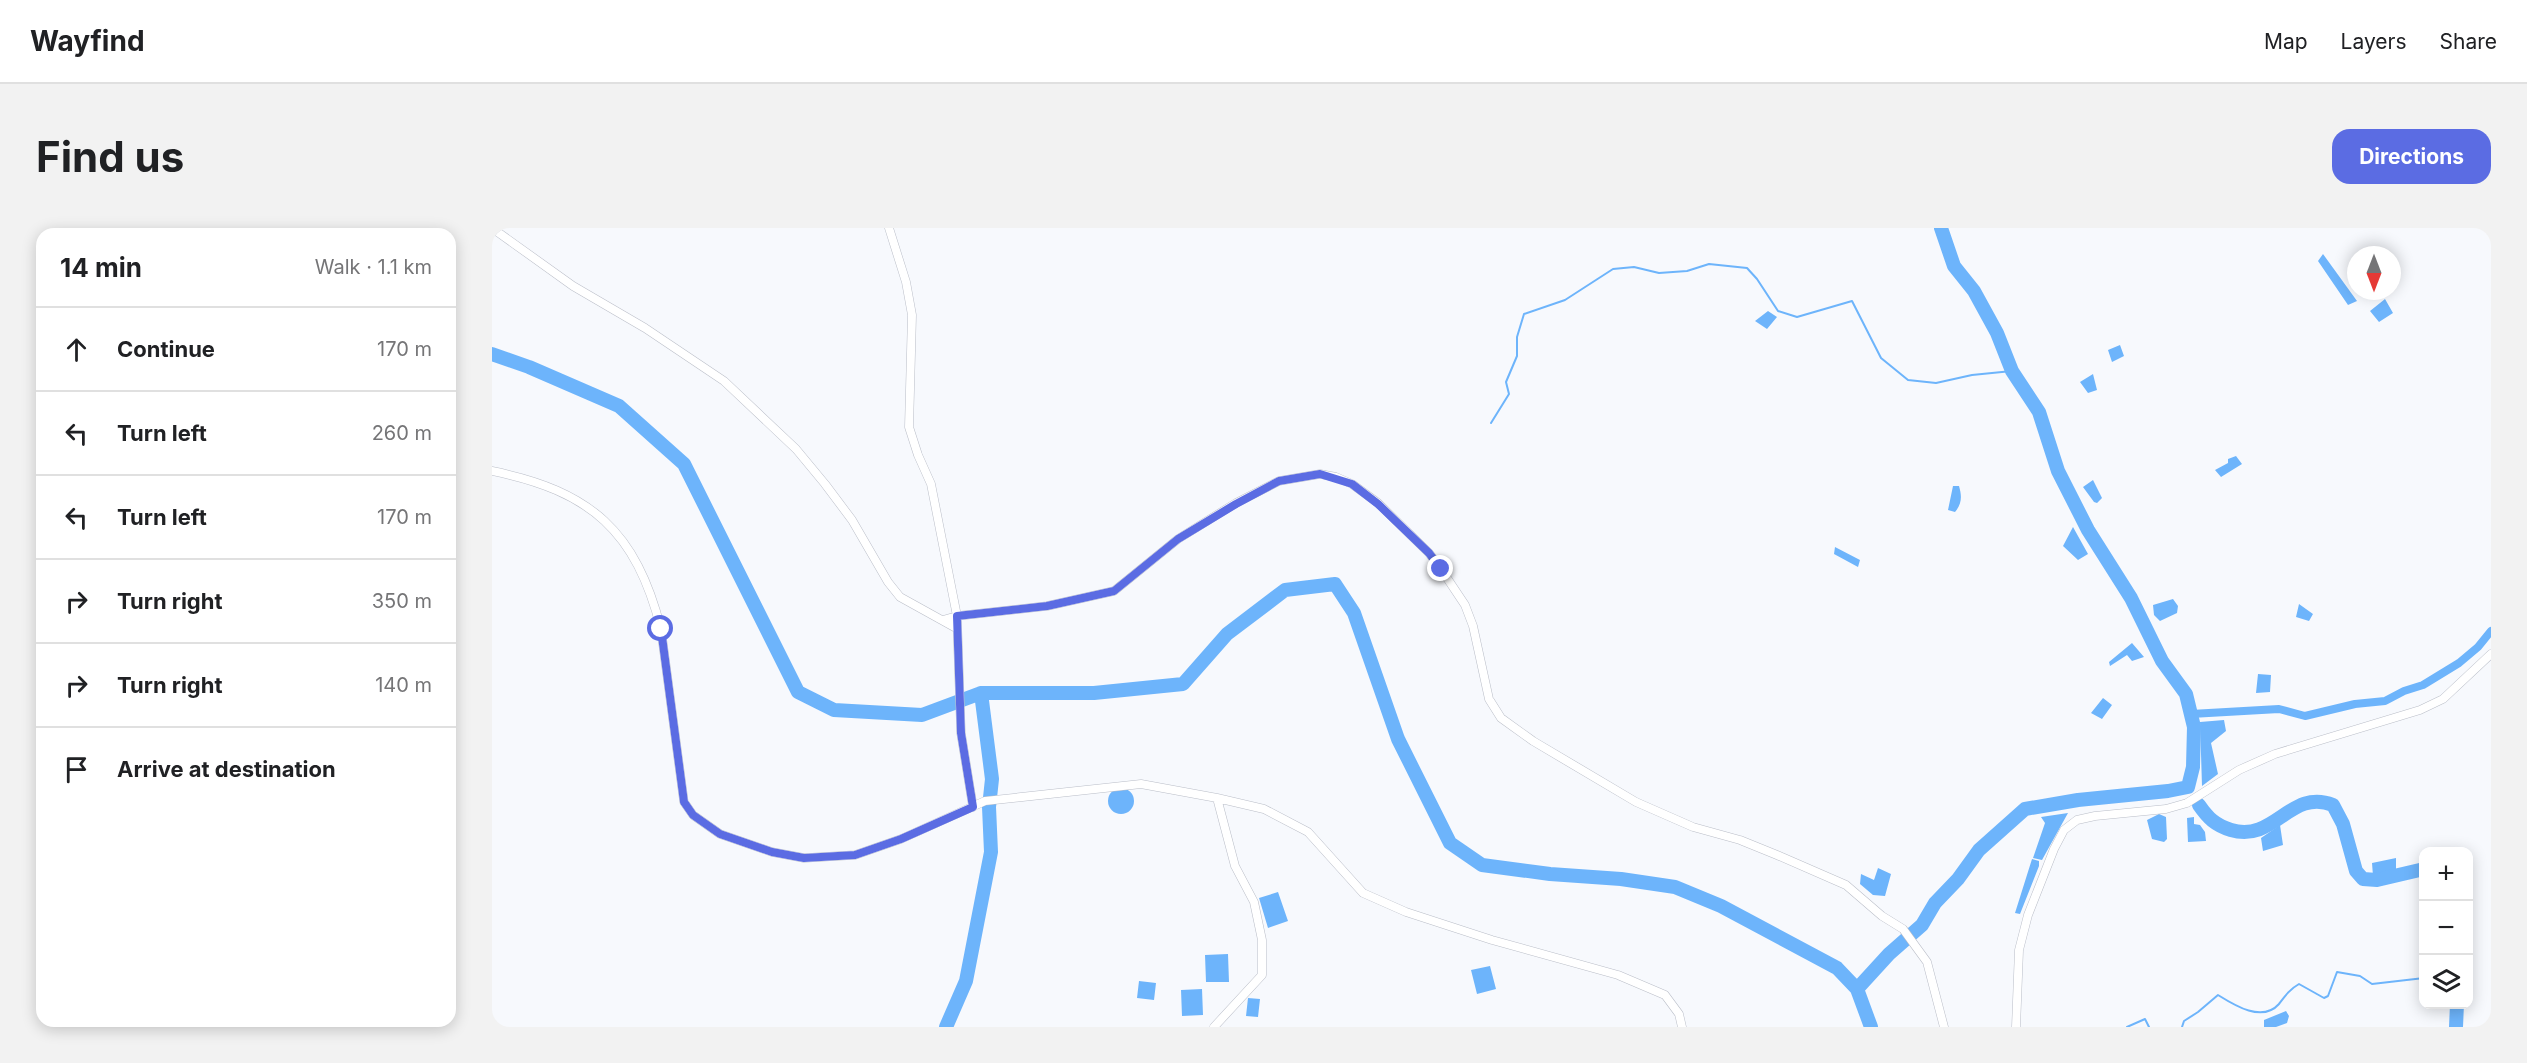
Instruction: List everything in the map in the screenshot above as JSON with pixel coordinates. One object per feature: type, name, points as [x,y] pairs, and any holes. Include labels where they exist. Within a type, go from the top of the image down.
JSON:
[{"type":"street","points":[[492,228],[573,286],[645,328],[740,395],[796,448],[825,484],[852,520],[888,582],[900,597],[956,628]]},
{"type":"street","points":[[889,228],[906,282],[912,315],[909,427],[931,484],[957,616],[961,733],[973,807]]},
{"type":"street","points":[[492,471],[526,478],[562,492],[590,507],[623,538],[654,601],[661,629],[684,802],[693,815],[720,834],[772,852],[804,858],[855,855],[901,839],[985,801],[1141,784],[1217,798],[1264,809],[1308,832],[1362,893],[1406,912],[1492,940],[1618,975],[1665,995],[1678,1014],[1682,1027]]},
{"type":"street","points":[[943,620],[957,616],[1047,606],[1114,591],[1178,539],[1279,481],[1320,474],[1352,484],[1378,504],[1429,553],[1465,605],[1473,626],[1489,699],[1501,718],[1533,741],[1636,802],[1693,826],[1740,840],[1845,885],[1881,916],[1903,929],[1927,962],[1944,1027]]},
{"type":"street","points":[[2016,1027],[2019,950],[2028,915],[2064,830],[2077,820],[2095,816],[2166,809],[2187,803],[2239,770],[2275,754],[2420,710],[2443,699],[2491,654]]},
{"type":"street","points":[[1214,1027],[1262,975],[1262,940],[1254,902],[1235,866],[1217,798]]},
{"type":"water","points":[[2323,254],[2347,287],[2347,300],[2357,301],[2348,305],[2318,261]]},
{"type":"water","points":[[2386,300],[2393,313],[2379,322],[2370,311]]},
{"type":"water","points":[[1768,311],[1777,317],[1767,329],[1755,321]]},
{"type":"water","points":[[2120,345],[2124,356],[2112,362],[2108,350]]},
{"type":"water","points":[[2093,374],[2097,390],[2088,393],[2080,382]]},
{"type":"water","points":[[2236,456],[2242,464],[2221,477],[2215,470],[2228,463],[2228,459]]},
{"type":"water","points":[[2093,480],[2102,498],[2097,503],[2083,487]]},
{"type":"water","points":[[1953,486],[1959,486],[1961,497],[1955,512],[1948,510]]},
{"type":"water","points":[[2073,527],[2088,554],[2078,560],[2063,546]]},
{"type":"water","points":[[1835,547],[1860,560],[1858,567],[1834,554]]},
{"type":"water","points":[[2173,599],[2178,606],[2177,613],[2160,621],[2154,615],[2153,605]]},
{"type":"water","points":[[2299,604],[2313,614],[2309,621],[2296,617]]},
{"type":"water","points":[[2132,643],[2144,657],[2132,661],[2127,655],[2110,666],[2109,662]]},
{"type":"water","points":[[2258,674],[2271,675],[2270,692],[2256,693]]},
{"type":"water","points":[[2103,698],[2112,705],[2102,719],[2091,713]]},
{"type":"water","points":[[2224,720],[2226,731],[2211,743],[2218,774],[2202,786],[2200,722]]},
{"type":"water","points":[[1121,788],[1130,792],[1134,801],[1130,810],[1121,814],[1112,810],[1108,801],[1112,792]]},
{"type":"water","points":[[2068,813],[2042,860],[2033,858],[2045,823],[2041,817]]},
{"type":"water","points":[[2159,814],[2166,817],[2167,839],[2164,842],[2152,839],[2147,820]]},
{"type":"water","points":[[2194,817],[2194,824],[2200,825],[2205,832],[2206,841],[2188,842],[2187,818]]},
{"type":"water","points":[[2280,825],[2283,845],[2263,851],[2261,838]]},
{"type":"water","points":[[2396,858],[2396,869],[2373,876],[2372,863]]},
{"type":"water","points":[[2032,859],[2039,861],[2039,866],[2020,914],[2015,913]]},
{"type":"water","points":[[1878,868],[1891,874],[1885,896],[1873,895],[1860,884],[1861,874],[1874,880]]},
{"type":"water","points":[[1278,892],[1288,921],[1268,928],[1259,898]]},
{"type":"water","points":[[1228,954],[1229,982],[1206,982],[1205,955]]},
{"type":"water","points":[[1490,966],[1496,989],[1477,994],[1471,970]]},
{"type":"water","points":[[1139,981],[1156,983],[1154,1000],[1137,998]]},
{"type":"water","points":[[1202,989],[1203,1015],[1182,1016],[1181,990]]},
{"type":"water","points":[[1248,998],[1260,999],[1258,1017],[1246,1016]]},
{"type":"water","points":[[2286,1011],[2289,1016],[2287,1023],[2276,1027],[2264,1027],[2264,1020]]},
{"type":"waterway","points":[[1857,989],[1889,954],[1922,925],[1935,903],[1958,879],[1979,850],[2025,809],[2078,800],[2188,787],[2193,767],[2194,727],[2186,694],[2162,661],[2131,598],[2088,530],[2058,471],[2039,412],[2012,371],[1997,333],[1974,291],[1954,266],[1941,228]]},
{"type":"waterway","points":[[1491,423],[1509,394],[1506,382],[1517,356],[1517,337],[1524,314],[1565,300],[1613,269],[1634,267],[1659,273],[1687,271],[1709,264],[1747,268],[1778,311],[1797,317],[1852,301],[1881,358],[1908,380],[1936,383],[1972,375],[2012,371]]},
{"type":"waterway","points":[[492,354],[529,367],[619,406],[684,464],[798,692],[834,710],[922,715],[981,693],[1094,693],[1183,684],[1227,634],[1285,590],[1335,584],[1354,613],[1398,739],[1450,843],[1482,865],[1550,874],[1621,879],[1675,887],[1721,906],[1837,968],[1857,989],[1871,1027]]},
{"type":"waterway","points":[[2191,714],[2279,709],[2305,716],[2355,704],[2385,701],[2404,691],[2423,685],[2459,663],[2478,647],[2491,631]]},
{"type":"waterway","points":[[946,1027],[966,981],[991,852],[989,807],[992,779],[981,693]]},
{"type":"waterway","points":[[2199,805],[2221,826],[2246,832],[2259,829],[2305,804],[2318,802],[2333,805],[2343,824],[2356,871],[2363,879],[2377,880],[2419,870]]},
{"type":"waterway","points":[[2182,1027],[2184,1021],[2218,995],[2248,1010],[2265,1012],[2279,1004],[2290,990],[2299,984],[2324,998],[2328,996],[2337,972],[2360,976],[2372,984],[2419,979]]},
{"type":"waterway","points":[[2456,1027],[2457,1009]]},
{"type":"waterway","points":[[2127,1027],[2145,1019],[2149,1027]]},
{"type":"route","points":[[661,629],[684,802],[693,815],[720,834],[772,852],[804,858],[855,855],[901,839],[973,807],[961,733],[957,616],[1047,606],[1114,591],[1178,539],[1236,504],[1279,481],[1320,474],[1336,477],[1352,484],[1378,504],[1429,553],[1441,569]]}]
